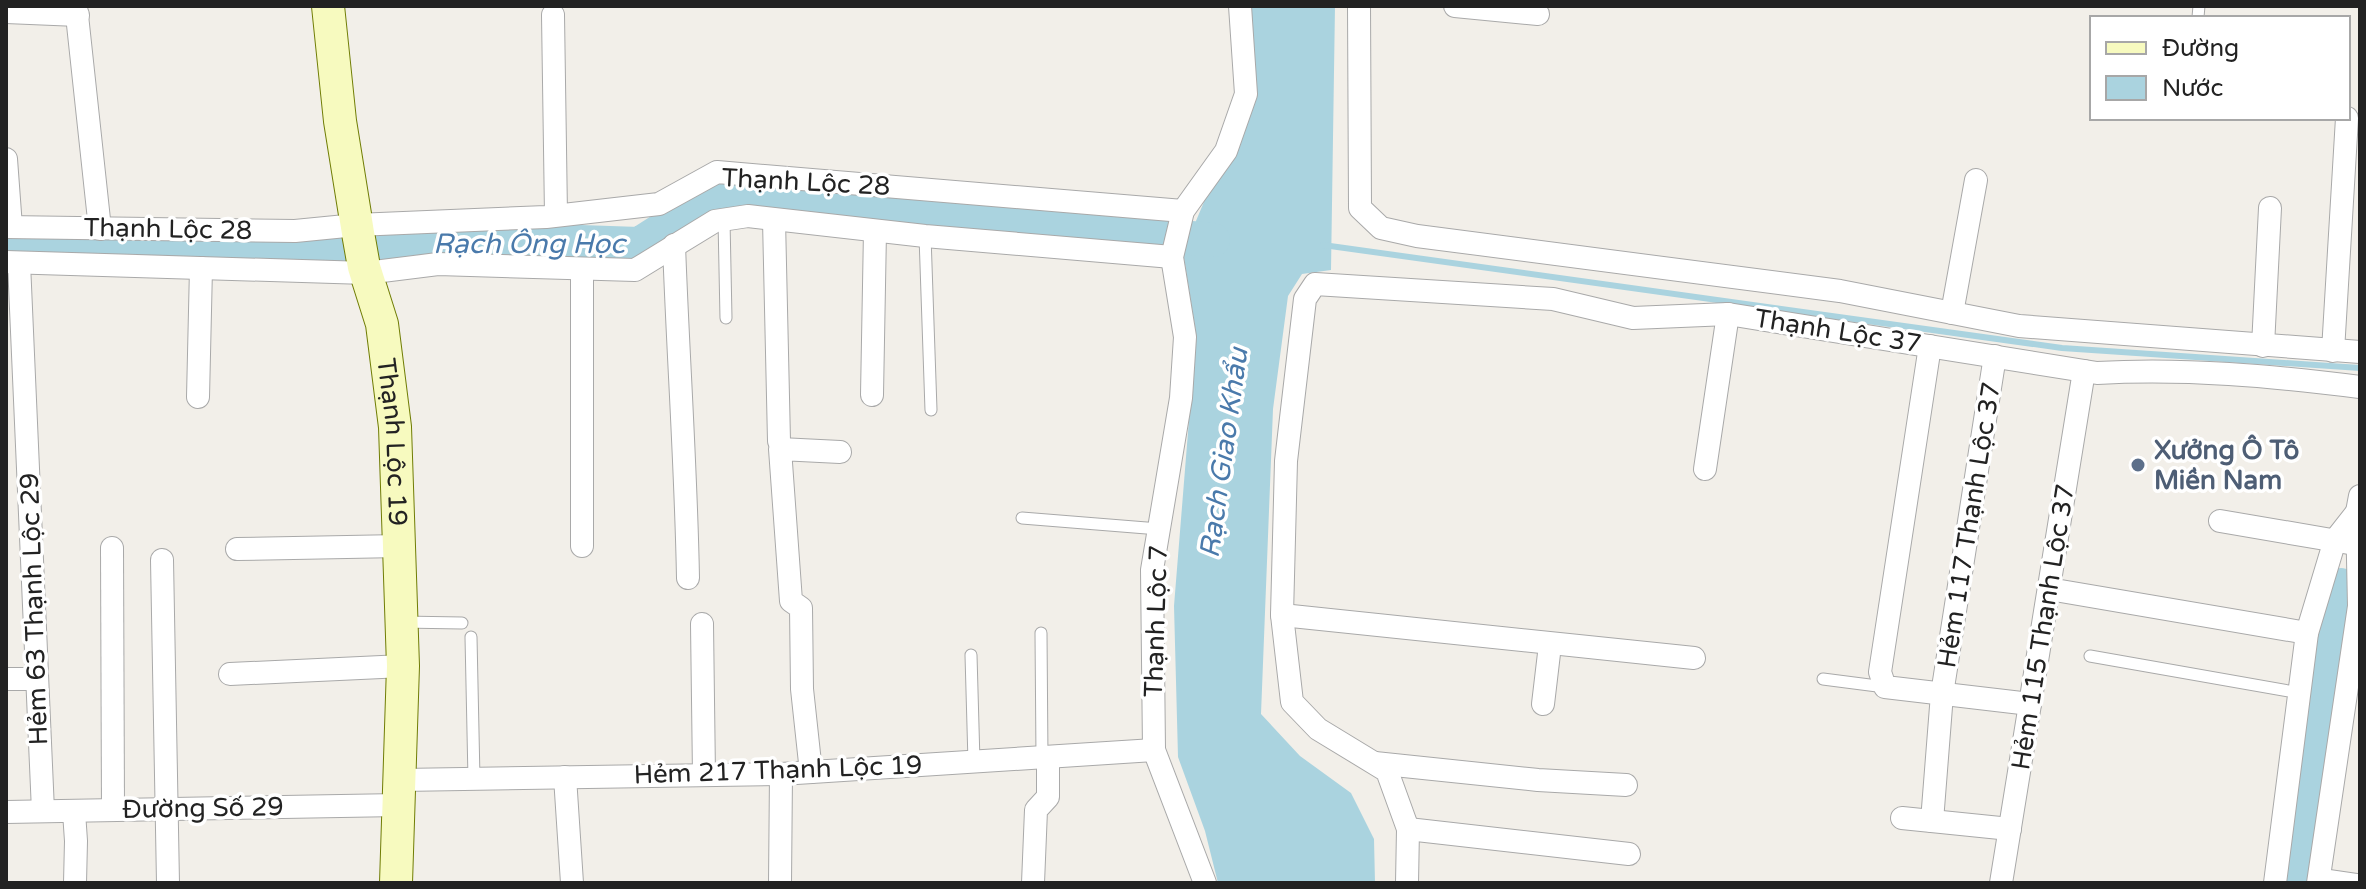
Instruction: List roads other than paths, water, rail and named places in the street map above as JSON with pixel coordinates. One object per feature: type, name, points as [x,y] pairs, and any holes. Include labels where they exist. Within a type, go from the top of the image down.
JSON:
[{"type":"street","name":"Thạnh Lộc 19","points":[[328,6],[340,121],[357,229],[365,270],[382,324],[393,412],[403,666],[396,883]]},
{"type":"street","points":[[1172,257],[1183,211],[1226,151],[1246,94],[1240,6]]},
{"type":"street","points":[[1359,6],[1360,208],[1381,228],[1417,236],[1840,291],[2019,326],[2360,352]]},
{"type":"street","points":[[1455,6],[1538,14]]},
{"type":"street","points":[[18,11],[77,10],[100,229]]},
{"type":"street","points":[[553,15],[556,215]]},
{"type":"street","points":[[2333,351],[2347,120]]},
{"type":"street","points":[[6,159],[9,227]]},
{"type":"street","name":"Thạnh Lộc 28","points":[[9,227],[295,231],[556,215],[659,204],[717,172],[1183,211]]},
{"type":"street","points":[[1952,313],[1976,180]]},
{"type":"street","points":[[2263,346],[2270,208]]},
{"type":"street","name":"Thạnh Lộc 28","points":[[12,263],[365,270],[438,264],[635,270],[715,221],[748,216],[925,236],[1172,257]]},
{"type":"street","points":[[774,220],[779,441]]},
{"type":"street","points":[[872,395],[875,231]]},
{"type":"street","points":[[674,245],[680,410],[686,460],[688,578]]},
{"type":"street","name":"Thạnh Lộc 7","points":[[1172,257],[1185,337],[1181,398],[1152,570],[1154,750],[1205,883]]},
{"type":"street","name":"Hẻm 63 Thạnh Lộc 29","points":[[12,263],[43,811]]},
{"type":"street","points":[[198,397],[201,268]]},
{"type":"street","points":[[582,269],[582,546]]},
{"type":"street","name":"Thạnh Lộc 37","points":[[1282,615],[1286,461],[1305,299],[1315,284],[1553,299],[1633,318],[1728,314],[2097,373],[2142,370],[2244,375],[2360,387]]},
{"type":"street","points":[[1705,469],[1728,314]]},
{"type":"street","points":[[1930,346],[1880,672],[1885,687],[2030,704]]},
{"type":"street","name":"Hẻm 117 Thạnh Lộc 37","points":[[1932,821],[1942,694],[1995,356]]},
{"type":"street","name":"Hẻm 115 Thạnh Lộc 37","points":[[2001,883],[2084,371]]},
{"type":"street","points":[[811,772],[802,689],[801,608],[791,601],[780,449],[840,452]]},
{"type":"street","points":[[2275,883],[2307,633],[2335,540],[2358,504]]},
{"type":"street","points":[[2318,878],[2357,639],[2358,504]]},
{"type":"street","points":[[2220,521],[2358,544]]},
{"type":"street","points":[[237,549],[400,546]]},
{"type":"street","points":[[112,548],[113,810]]},
{"type":"street","points":[[162,560],[168,883]]},
{"type":"street","points":[[2049,589],[2307,633]]},
{"type":"street","points":[[1407,883],[1408,829],[1387,771],[1318,729],[1292,702],[1282,615],[1694,658]]},
{"type":"street","points":[[702,624],[704,775]]},
{"type":"street","points":[[1543,704],[1550,645]]},
{"type":"street","points":[[230,674],[403,666]]},
{"type":"street","points":[[6,679],[37,679]]},
{"type":"street","name":"Hẻm 217 Thạnh Lộc 19","points":[[400,793],[474,779],[781,774],[1046,760],[1154,750]]},
{"type":"street","points":[[2337,751],[2360,754]]},
{"type":"street","points":[[1033,883],[1036,810],[1048,797],[1046,760]]},
{"type":"street","points":[[1375,763],[1538,780],[1626,785]]},
{"type":"street","points":[[780,883],[781,774]]},
{"type":"street","points":[[565,777],[572,883]]},
{"type":"street","name":"Đường Số 29","points":[[6,812],[167,809],[400,793]]},
{"type":"street","points":[[74,812],[75,883]]},
{"type":"street","points":[[1902,818],[2010,829]]},
{"type":"street","points":[[1408,829],[1629,854]]},
{"type":"lane","points":[[724,220],[726,318]]},
{"type":"lane","points":[[925,236],[931,410]]},
{"type":"lane","points":[[1022,518],[1159,529]]},
{"type":"lane","points":[[402,622],[462,623]]},
{"type":"lane","points":[[1041,633],[1046,760]]},
{"type":"lane","points":[[471,637],[474,779]]},
{"type":"lane","points":[[971,655],[974,762]]},
{"type":"lane","points":[[2090,656],[2300,693]]},
{"type":"lane","points":[[1823,679],[1885,687]]},
{"type":"lane","points":[[2318,878],[2360,880]]},
{"type":"water","name":"Rạch Giao Khẩu","points":[[1247,6],[1335,6],[1331,270],[1302,274],[1288,296],[1273,409],[1261,714],[1300,756],[1351,793],[1374,839],[1375,883],[1218,883],[1205,831],[1178,757],[1174,606],[1196,333],[1183,252],[1206,197],[1243,128]]},
{"type":"waterway","name":"Rạch Ông Học","points":[[6,242],[338,250],[490,239],[639,244],[717,194],[1213,240]]},
{"type":"waterway","points":[[1323,245],[2062,348],[2360,368]]},
{"type":"waterway","points":[[2298,883],[2341,585]]},
{"type":"place","name":"Xưởng Ô Tô Miền Nam","points":[[2138,465]]}]
